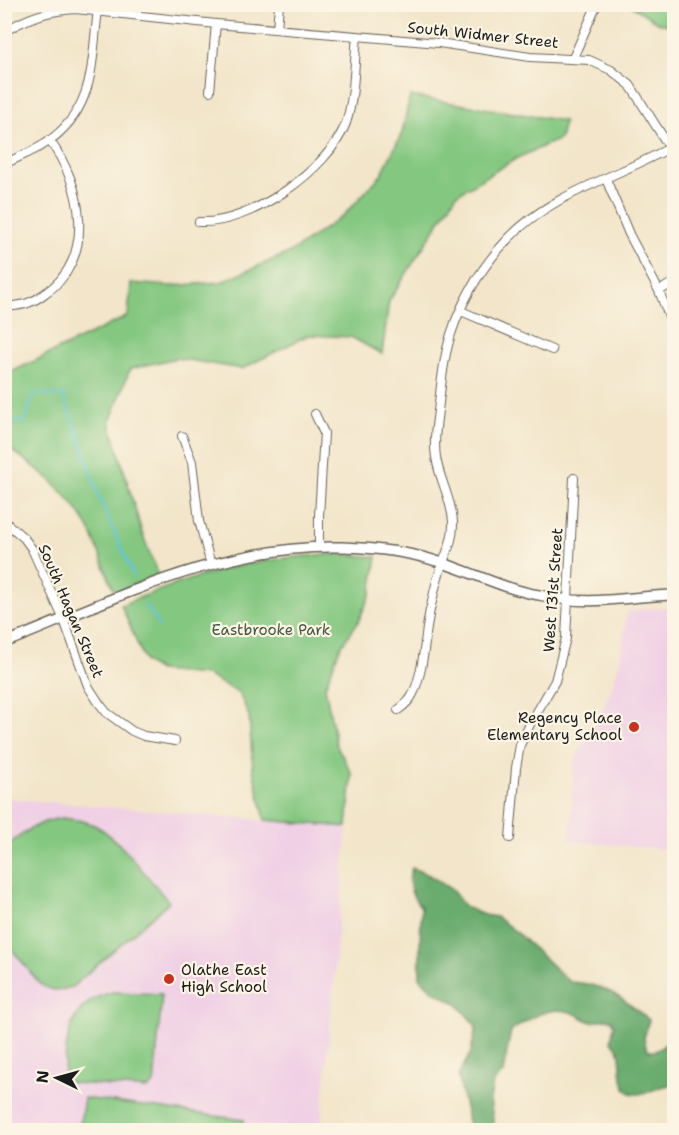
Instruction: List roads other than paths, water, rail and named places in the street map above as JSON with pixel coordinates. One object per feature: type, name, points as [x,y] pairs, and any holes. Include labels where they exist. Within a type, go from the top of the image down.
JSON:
[{"type":"street","points":[[277,29],[279,4]]},
{"type":"street","points":[[573,58],[597,4]]},
{"type":"street","name":"South Widmer Street","points":[[4,32],[47,12],[76,9],[98,10],[216,24],[439,43],[530,57],[589,60],[625,79],[672,147]]},
{"type":"street","points":[[4,164],[49,140],[65,128],[79,110],[87,93],[98,10]]},
{"type":"street","points":[[210,91],[216,24]]},
{"type":"street","points":[[199,222],[227,220],[252,210],[279,195],[328,154],[342,132],[349,114],[357,36]]},
{"type":"street","points":[[4,307],[33,302],[52,289],[68,270],[77,250],[79,218],[75,189],[65,164],[49,140]]},
{"type":"street","points":[[398,710],[411,699],[414,692],[425,651],[430,609],[450,545],[453,522],[436,455],[435,432],[444,362],[452,332],[461,311],[478,278],[492,258],[514,234],[553,204],[672,147]]},
{"type":"street","points":[[606,179],[629,234],[659,291],[675,329]]},
{"type":"street","points":[[659,291],[675,282]]},
{"type":"street","points":[[461,311],[552,350]]},
{"type":"street","points":[[315,414],[324,433],[319,547]]},
{"type":"street","points":[[182,436],[192,462],[199,520],[211,565]]},
{"type":"street","name":"West 131st Street","points":[[510,838],[520,746],[555,681],[566,638],[574,478]]},
{"type":"street","name":"South Hagan Street","points":[[4,521],[24,538],[32,549],[64,620],[88,686],[107,713],[124,727],[138,734],[175,741]]},
{"type":"street","points":[[4,643],[159,581],[273,550],[319,547],[392,551],[443,563],[516,589],[568,600],[675,595]]},
{"type":"waterway","points":[[4,418],[24,423],[34,393],[63,396],[99,497],[134,577]]},
{"type":"waterway","points":[[145,604],[159,626]]},
{"type":"place","name":"Regency Place Elementary School","points":[[634,727]]},
{"type":"place","name":"Olathe East High School","points":[[169,979]]},
{"type":"park label","name":"Eastbrooke Park","points":[[271,630]]}]
